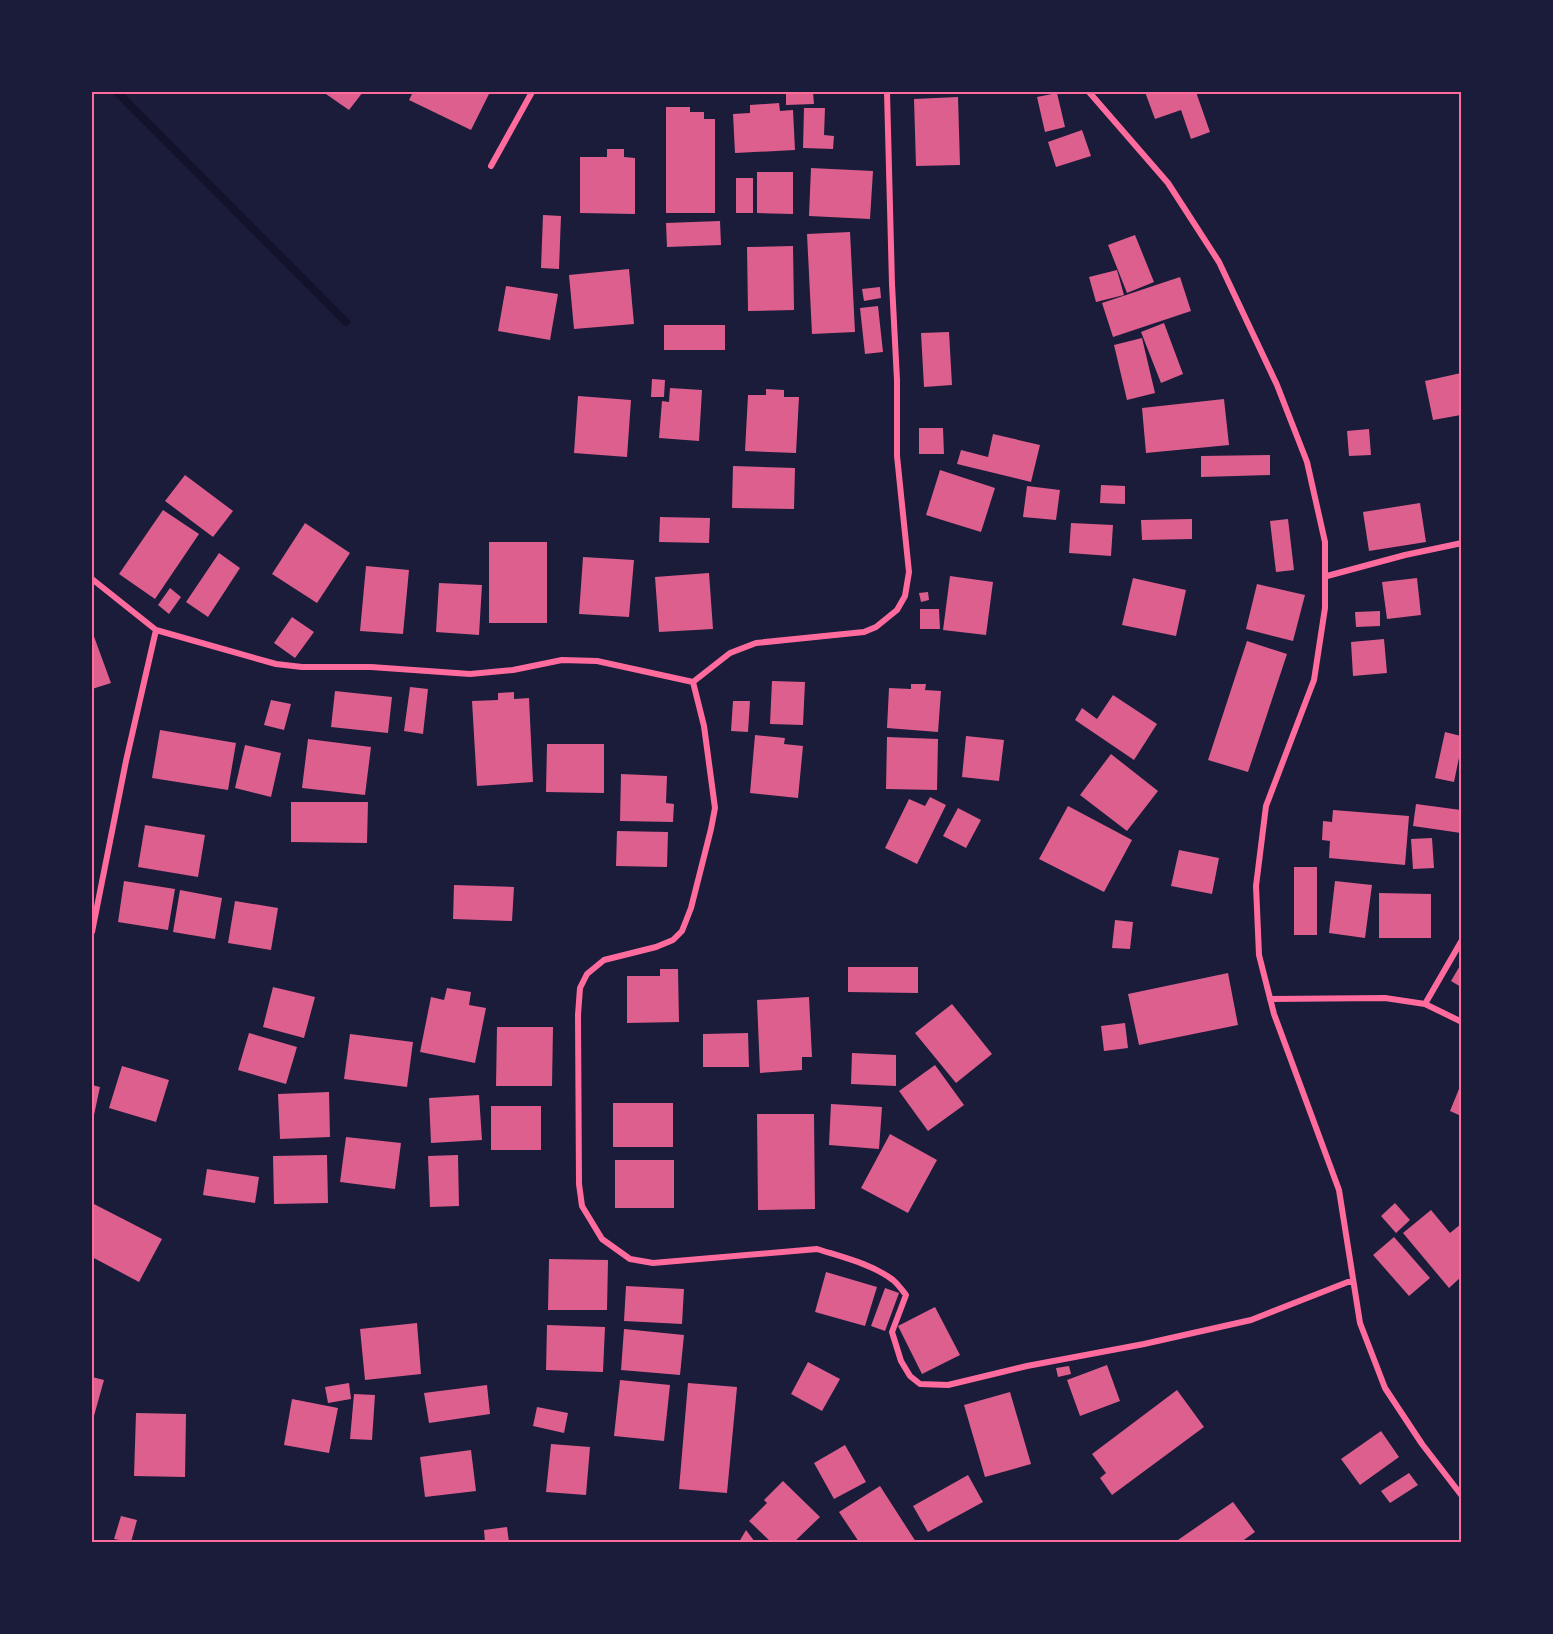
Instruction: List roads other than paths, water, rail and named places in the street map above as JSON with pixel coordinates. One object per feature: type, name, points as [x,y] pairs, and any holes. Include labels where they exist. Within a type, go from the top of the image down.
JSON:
[{"type":"street","points":[[491,166],[532,92]]},
{"type":"street","points":[[693,682],[730,653],[756,643],[864,632],[876,627],[897,610],[905,596],[909,572],[897,456],[897,380],[887,92]]},
{"type":"street","points":[[1089,92],[1168,183],[1219,262],[1277,385],[1307,462],[1325,542],[1327,576],[1325,608],[1314,680],[1266,806],[1256,886],[1259,955],[1270,999],[1339,1191],[1359,1323],[1385,1388],[1422,1444],[1461,1496]]},
{"type":"street","points":[[1327,576],[1461,543]]},
{"type":"street","points":[[92,579],[156,630],[276,664],[371,667],[470,674],[513,670],[562,660],[597,661],[693,682]]},
{"type":"street","points":[[92,932],[126,761],[156,630]]},
{"type":"street","points":[[693,682],[704,726],[715,808],[691,908],[682,931],[673,940],[656,947],[604,960],[587,974],[580,988],[578,1015],[579,1184],[582,1206],[602,1239],[630,1259],[652,1263],[817,1249],[877,1271],[895,1281],[906,1295],[892,1332],[901,1361],[910,1376],[920,1384],[948,1385],[1027,1366],[1144,1344],[1251,1320],[1353,1280]]},
{"type":"street","points":[[1425,1004],[1461,940]]},
{"type":"street","points":[[1270,999],[1385,998],[1425,1004],[1461,1022]]},
{"type":"waterway","points":[[117,92],[346,322]]}]
